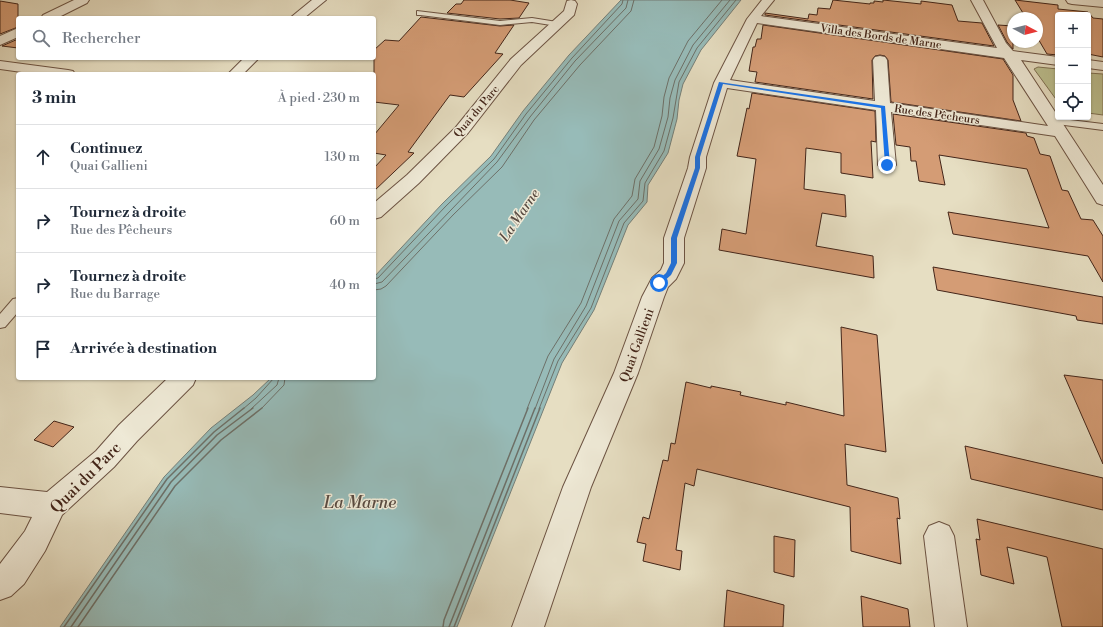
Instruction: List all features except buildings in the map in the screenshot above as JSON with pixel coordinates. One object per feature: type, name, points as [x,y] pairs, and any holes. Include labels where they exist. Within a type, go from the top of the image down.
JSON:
[{"type":"street","points":[[51,16],[84,0]]},
{"type":"street","points":[[299,16],[320,0]]},
{"type":"street","name":"Quai Gallieni","points":[[528,627],[576,487],[626,373],[659,283],[669,274],[674,263],[674,238],[697,168],[698,157],[721,83],[753,19],[768,0]]},
{"type":"street","points":[[974,0],[1000,44],[1009,54],[1103,199]]},
{"type":"street","points":[[1072,0],[1103,3]]},
{"type":"street","name":"Quai du Parc","points":[[376,211],[413,179],[462,130],[516,62],[570,12],[571,1]]},
{"type":"street","name":"Villa des Bords de Marne","points":[[753,19],[1055,61]]},
{"type":"street","points":[[0,41],[16,33]]},
{"type":"street","points":[[237,72],[250,60]]},
{"type":"street","points":[[880,60],[887,165]]},
{"type":"street","points":[[1091,64],[1103,66]]},
{"type":"street","points":[[0,65],[53,72]]},
{"type":"street","name":"Rue des Pêcheurs","points":[[721,83],[883,107],[1056,126]]},
{"type":"street","name":"Quai du Parc","points":[[0,585],[13,573],[35,541],[52,506],[105,459],[128,433],[182,380]]},
{"type":"street","points":[[0,500],[52,506]]},
{"type":"street","points":[[939,536],[951,627]]},
{"type":"lane","points":[[420,13],[500,22],[532,20],[557,24]]},
{"type":"lane","points":[[1056,126],[1103,126]]},
{"type":"lane","points":[[0,322],[16,305]]},
{"type":"green space","points":[[1038,67],[1055,69],[1055,98],[1034,69]]},
{"type":"green space","points":[[1091,73],[1103,74],[1103,115],[1091,113]]},
{"type":"water","name":"La Marne","points":[[621,0],[741,0],[701,50],[683,84],[679,100],[677,119],[668,153],[648,185],[647,202],[628,225],[594,310],[562,363],[457,627],[60,627],[164,477],[211,428],[253,395],[269,380],[376,380],[376,275],[442,204],[491,156],[523,111],[569,55]]},
{"type":"route","points":[[659,283],[669,274],[674,263],[674,238],[697,168],[698,157],[721,83],[883,107],[887,165]]}]
